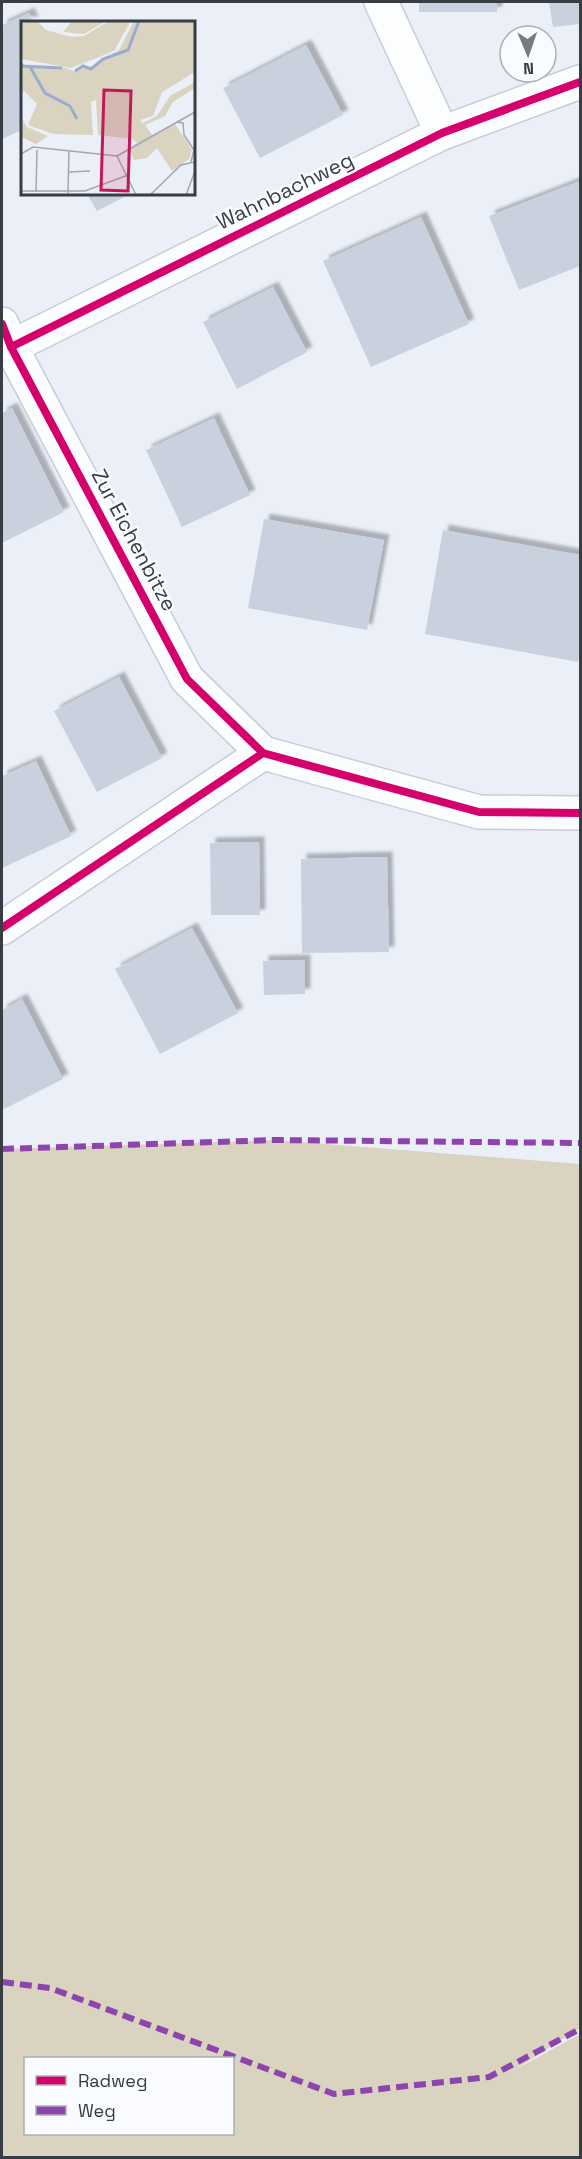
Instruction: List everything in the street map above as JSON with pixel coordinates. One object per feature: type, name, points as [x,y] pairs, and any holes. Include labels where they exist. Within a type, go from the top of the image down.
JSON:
[{"type":"street","points":[[381,2],[442,133]]},
{"type":"street","name":"Wahnbachweg","points":[[6,335],[442,133],[580,82]]},
{"type":"street","name":"Zur Eichenbitze","points":[[6,335],[187,679],[263,753],[479,812],[580,813]]},
{"type":"street","points":[[2,928],[263,753]]},
{"type":"shaded area","points":[[275,1140],[580,1164],[580,2028],[513,2071],[580,2034],[580,2157],[2,2157],[2,1149]]},
{"type":"building","points":[[419,2],[497,2],[497,12],[419,12]]},
{"type":"building","points":[[549,2],[580,2],[580,24],[558,26],[558,24],[553,24]]},
{"type":"building","points":[[29,13],[33,21],[21,21],[21,130],[2,139],[2,25]]},
{"type":"building","points":[[306,45],[343,115],[260,158],[223,88]]},
{"type":"building","points":[[580,181],[580,266],[519,290],[489,216]]},
{"type":"building","points":[[88,195],[128,195],[97,211]]},
{"type":"building","points":[[421,217],[469,324],[371,367],[323,261]]},
{"type":"building","points":[[273,287],[307,352],[237,389],[203,322]]},
{"type":"building","points":[[12,408],[64,512],[2,543],[2,413]]},
{"type":"building","points":[[214,418],[250,495],[182,527],[146,450]]},
{"type":"building","points":[[264,519],[384,540],[367,630],[248,608]]},
{"type":"building","points":[[443,530],[580,555],[578,662],[425,634]]},
{"type":"building","points":[[119,677],[162,758],[97,792],[54,711]]},
{"type":"building","points":[[36,761],[71,836],[2,868],[2,776]]},
{"type":"building","points":[[259,842],[260,915],[211,915],[210,843]]},
{"type":"building","points":[[387,857],[389,952],[302,953],[301,859]]},
{"type":"building","points":[[192,928],[238,1013],[160,1054],[115,969]]},
{"type":"building","points":[[305,960],[305,994],[264,995],[263,961]]},
{"type":"building","points":[[22,999],[63,1079],[2,1110],[2,1010]]},
{"type":"marked path","points":[[2,1149],[275,1140],[580,1143]]},
{"type":"marked path","points":[[2,1982],[50,1988],[334,2094],[489,2077],[580,2029]]},
{"type":"cycle path","points":[[11,347],[442,133],[580,82]]},
{"type":"cycle path","points":[[2,324],[11,347],[187,679],[263,753],[479,812],[580,813]]},
{"type":"cycle path","points":[[2,928],[263,753]]}]
